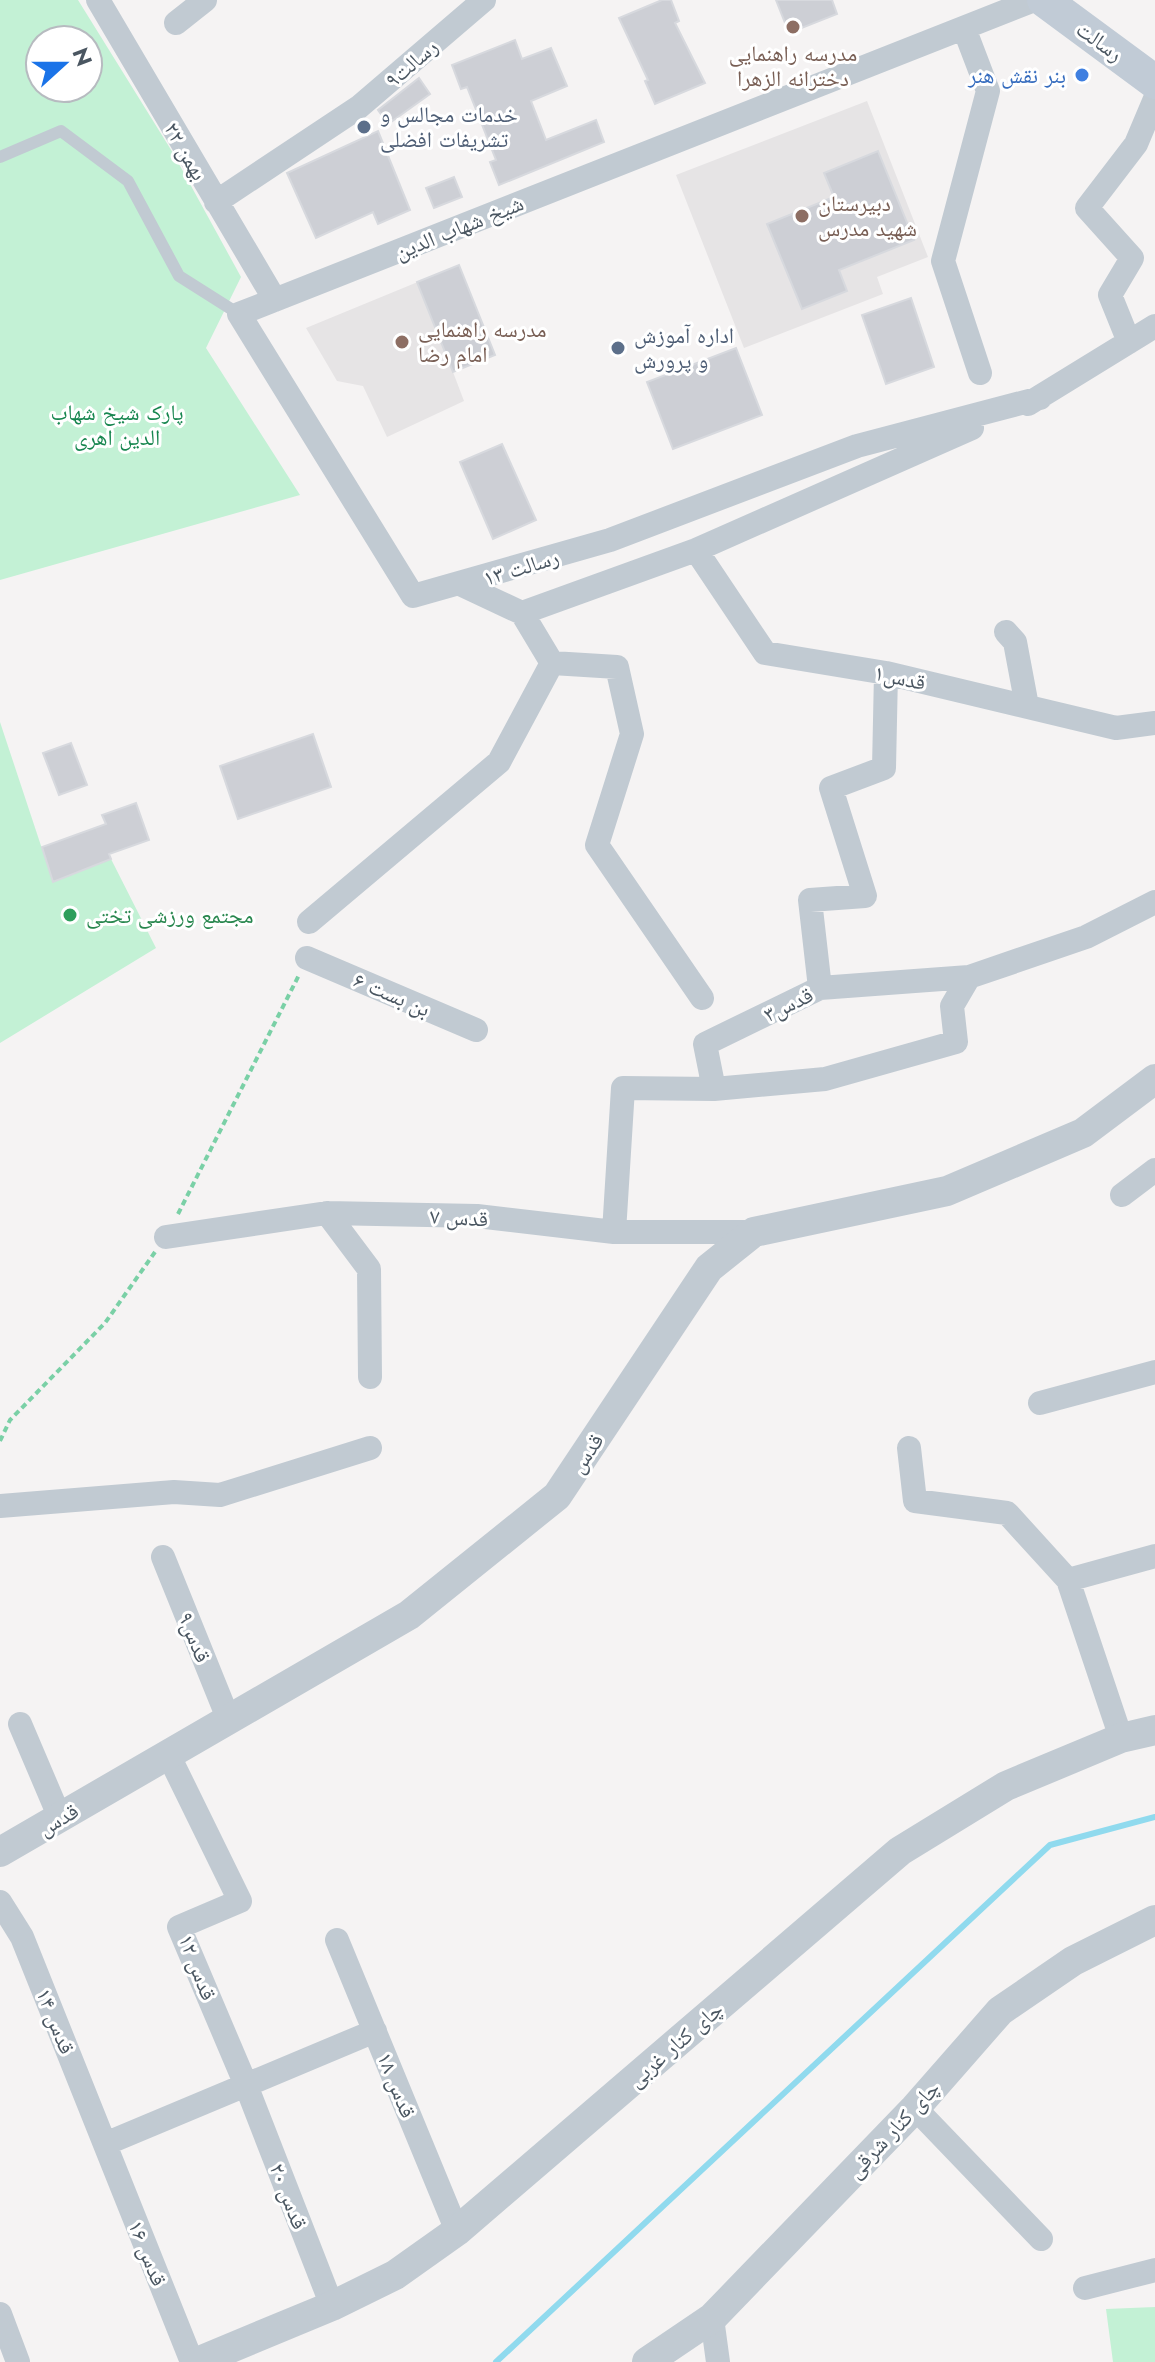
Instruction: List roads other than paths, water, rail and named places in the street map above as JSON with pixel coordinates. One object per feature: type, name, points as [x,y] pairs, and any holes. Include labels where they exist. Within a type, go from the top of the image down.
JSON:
[{"type":"main road","name":"رسالت","points":[[1044,0],[1155,82]]},
{"type":"street","name":"۲۲ بهمن","points":[[98,0],[275,300]]},
{"type":"street","points":[[176,23],[205,0]]},
{"type":"street","name":"رسالت۹","points":[[216,202],[359,107],[484,0]]},
{"type":"street","name":"شیخ شهاب الدین","points":[[239,314],[1034,0]]},
{"type":"street","points":[[964,28],[988,91],[943,261],[980,373]]},
{"type":"street","points":[[1129,342],[1110,295],[1132,258],[1087,208],[1136,144],[1155,99]]},
{"type":"street","points":[[239,314],[413,596],[462,585]]},
{"type":"street","name":"رسالت ۱۳","points":[[462,585],[522,613],[696,550],[1040,398],[1155,326]]},
{"type":"street","name":"رسالت ۱۳","points":[[462,585],[610,540],[857,446],[1040,398]]},
{"type":"street","name":"قدس۱","points":[[696,550],[765,653],[886,673],[1116,728],[1155,723]]},
{"type":"street","points":[[522,613],[552,663]]},
{"type":"street","points":[[1006,632],[1015,642],[1027,706]]},
{"type":"street","points":[[309,922],[499,762],[552,663]]},
{"type":"street","points":[[552,663],[617,667],[632,734],[597,845],[702,998]]},
{"type":"street","points":[[820,988],[810,900],[865,896],[831,788],[884,768],[886,673]]},
{"type":"street","name":"قدس۳","points":[[714,1089],[705,1044],[820,988],[969,977],[1086,937],[1155,902]]},
{"type":"street","name":"بن بست ۶","points":[[307,958],[476,1030]]},
{"type":"street","points":[[614,1232],[623,1088],[714,1089],[825,1079],[956,1042],[952,1006],[969,977]]},
{"type":"street","name":"قدس","points":[[0,1852],[409,1615],[557,1496],[709,1268],[754,1232],[947,1191],[1083,1133],[1155,1079]]},
{"type":"street","points":[[1122,1195],[1155,1170]]},
{"type":"street","points":[[327,1213],[369,1269],[370,1377]]},
{"type":"street","name":"قدس ۷","points":[[166,1237],[327,1213],[477,1216],[614,1232],[754,1232]]},
{"type":"street","points":[[1040,1403],[1155,1372]]},
{"type":"street","points":[[0,1506],[174,1492],[220,1495],[370,1448]]},
{"type":"street","points":[[909,1448],[915,1501],[1007,1513],[1068,1580],[1121,1738]]},
{"type":"street","points":[[1068,1580],[1155,1556]]},
{"type":"street","name":"قدس۹","points":[[163,1557],[228,1718]]},
{"type":"street","points":[[20,1724],[60,1818]]},
{"type":"street","name":"چای کنار غربی","points":[[194,2362],[332,2306],[395,2275],[457,2231],[900,1851],[1006,1786],[1121,1738],[1155,1730]]},
{"type":"street","name":"قدس ۱۲","points":[[168,1754],[240,1901],[179,1927],[246,2085]]},
{"type":"street","name":"قدس ۱۴","points":[[0,1902],[22,1937],[105,2144]]},
{"type":"street","name":"چای کنار شرقی","points":[[647,2362],[712,2318],[915,2108],[1000,2011],[1073,1961],[1155,1920]]},
{"type":"street","name":"قدس ۱۸","points":[[337,1940],[457,2231]]},
{"type":"street","points":[[105,2144],[375,2031]]},
{"type":"street","name":"قدس ۲۰","points":[[246,2085],[332,2306]]},
{"type":"street","points":[[915,2108],[1041,2239]]},
{"type":"street","name":"قدس ۱۶","points":[[105,2144],[194,2362]]},
{"type":"street","points":[[1085,2288],[1155,2270]]},
{"type":"street","points":[[0,2314],[18,2362]]},
{"type":"street","points":[[712,2318],[718,2362]]},
{"type":"lane","points":[[0,157],[61,131],[128,181],[179,276],[239,314]]},
{"type":"waterway","points":[[496,2362],[1050,1845],[1155,1817]]},
{"type":"place","name":"مدرسه راهنمایی دخترانه الزهرا","points":[[793,27]]},
{"type":"place","name":"بنر نقش هنر","points":[[1082,75]]},
{"type":"place","name":"خدمات مجالس و تشریفات افضلی","points":[[364,127]]},
{"type":"place","name":"دبیرستان شهید مدرس","points":[[802,216]]},
{"type":"place","name":"مدرسه راهنمایی امام رضا","points":[[402,342]]},
{"type":"place","name":"اداره آموزش و پرورش","points":[[618,348]]},
{"type":"place","name":"مجتمع ورزشی تختی","points":[[70,915]]},
{"type":"park label","name":"پارک شیخ شهاب الدین اهری","points":[[117,424]]}]
